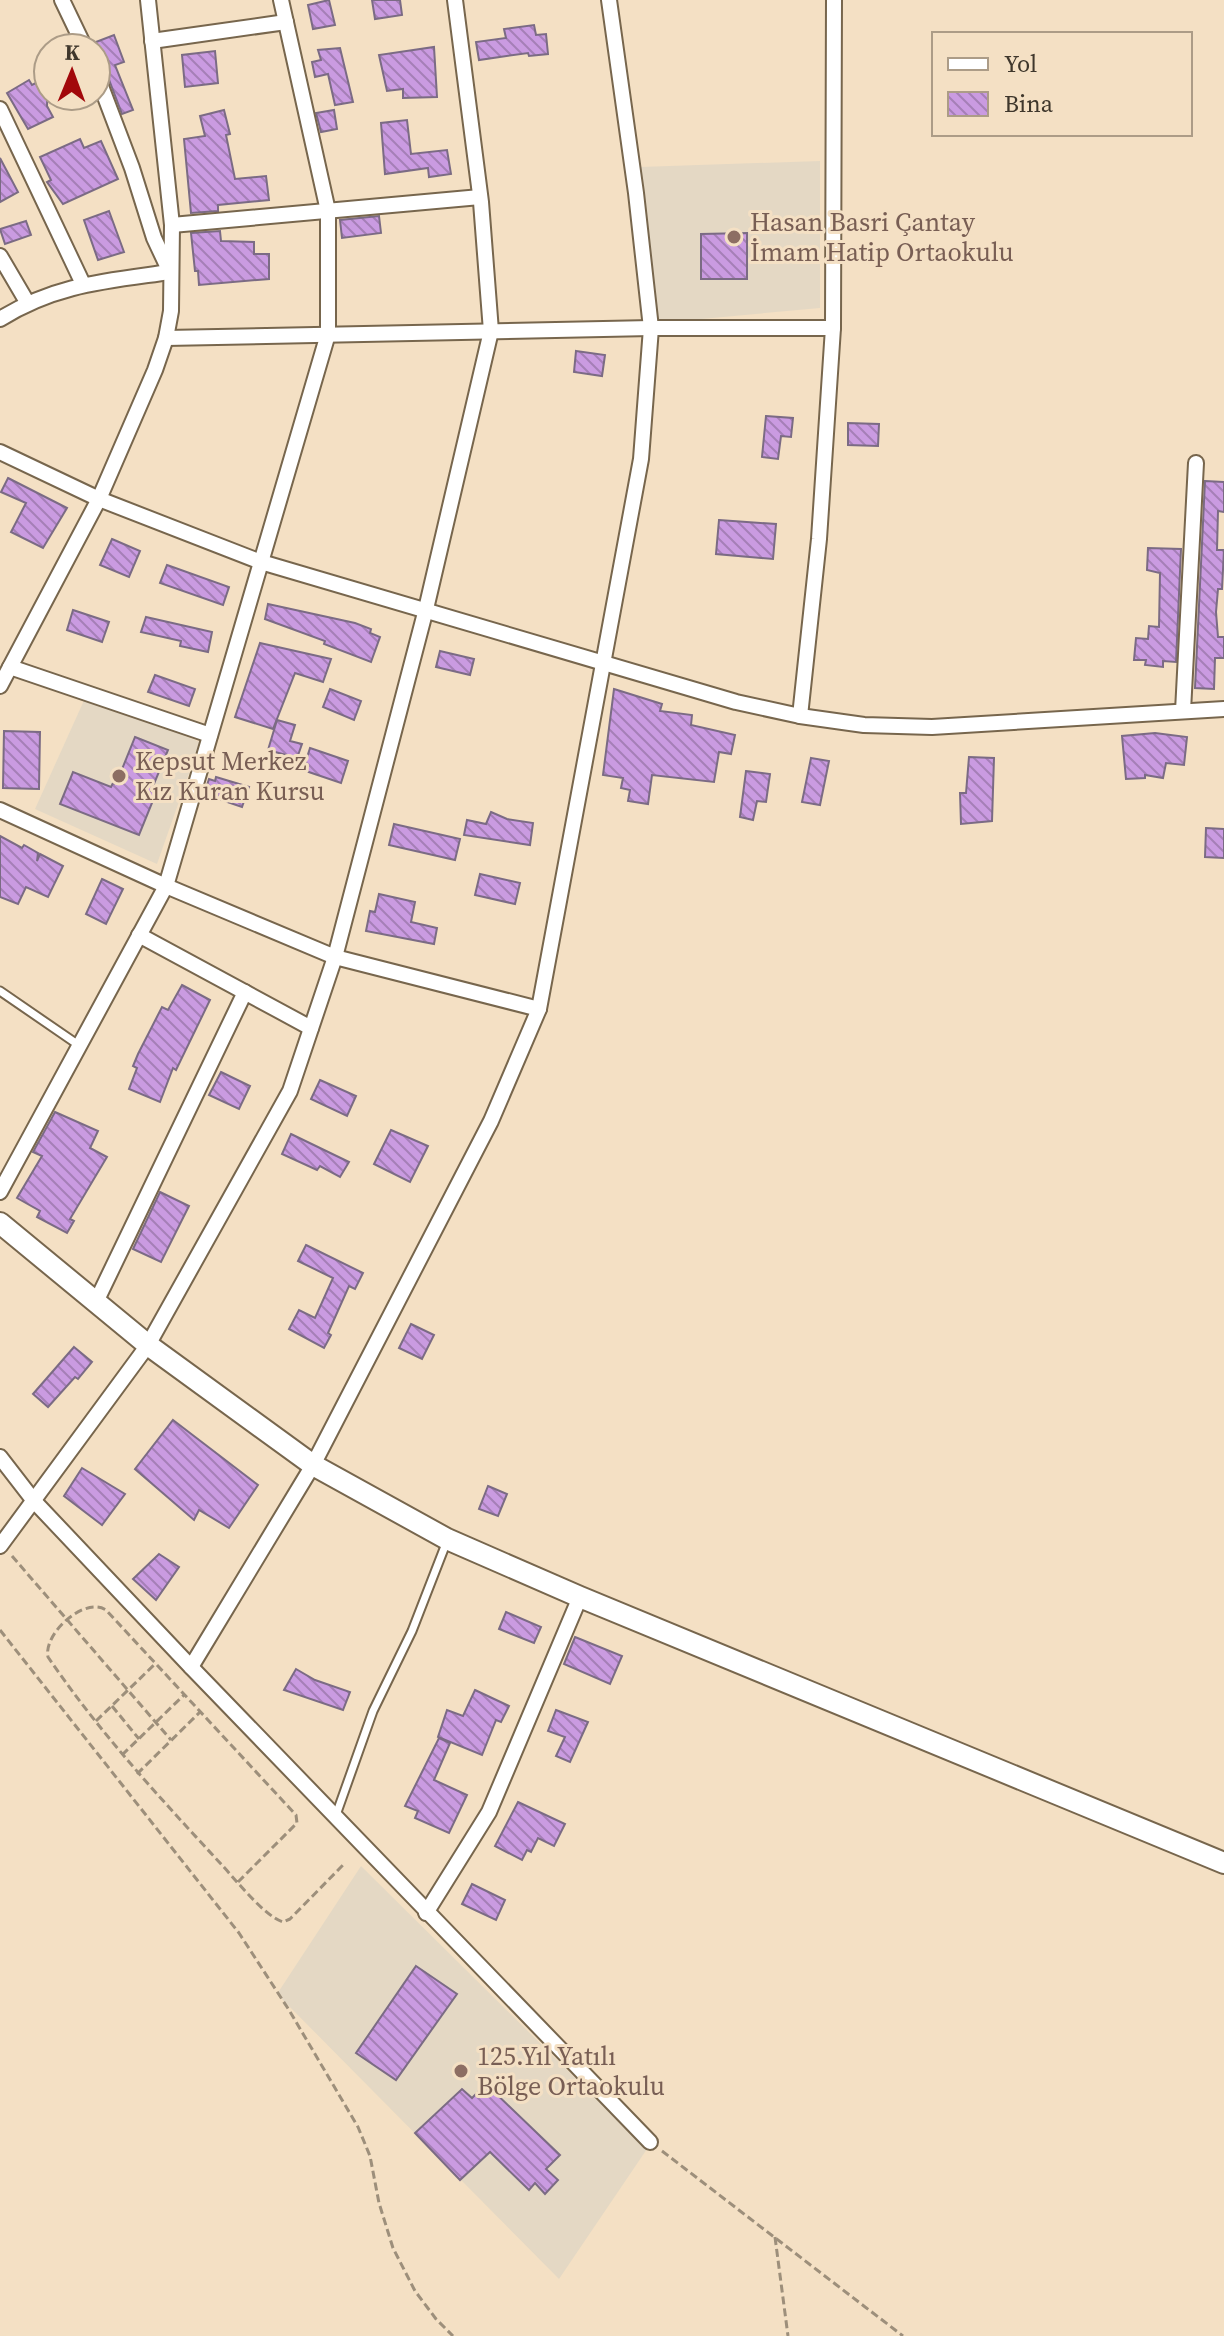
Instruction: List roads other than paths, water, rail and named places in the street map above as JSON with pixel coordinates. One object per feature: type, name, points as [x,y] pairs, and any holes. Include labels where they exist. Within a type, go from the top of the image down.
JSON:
[{"type":"street","points":[[62,0],[77,32]]},
{"type":"street","points":[[0,686],[99,499],[166,338],[171,311],[172,225],[148,0]]},
{"type":"street","points":[[0,1192],[166,886],[328,334],[328,211],[281,0]]},
{"type":"street","points":[[1,1545],[148,1345],[290,1091],[335,957],[426,609],[491,331],[480,197],[455,0]]},
{"type":"street","points":[[191,1667],[313,1465],[491,1121],[539,1009],[641,459],[651,328],[609,0]]},
{"type":"street","points":[[800,716],[819,539],[833,328],[834,0]]},
{"type":"street","points":[[152,41],[286,22]]},
{"type":"street","points":[[0,109],[83,284]]},
{"type":"street","points":[[111,112],[154,238],[170,272]]},
{"type":"street","points":[[172,225],[480,197]]},
{"type":"street","points":[[0,256],[27,302]]},
{"type":"street","points":[[0,319],[27,302],[83,284],[170,272]]},
{"type":"street","points":[[166,338],[651,328],[833,328]]},
{"type":"street","points":[[1,455],[99,499],[261,562],[736,702],[800,716],[864,725],[932,727],[1224,709]]},
{"type":"street","points":[[1183,711],[1196,463]]},
{"type":"street","points":[[10,667],[210,735]]},
{"type":"street","points":[[0,810],[166,886],[335,957],[539,1009]]},
{"type":"street","points":[[139,935],[311,1028]]},
{"type":"street","points":[[96,1302],[245,992]]},
{"type":"street","points":[[0,1223],[148,1345],[313,1465],[447,1539],[1224,1863]]},
{"type":"street","points":[[0,1457],[34,1501],[191,1667],[650,2142]]},
{"type":"street","points":[[426,1913],[489,1812],[580,1597]]},
{"type":"lane","points":[[0,991],[80,1046]]},
{"type":"lane","points":[[335,1817],[373,1711],[412,1631],[447,1539]]},
{"type":"place","name":"Hasan Basri Çantay İmam Hatip Ortaokulu","points":[[734,237]]},
{"type":"place","name":"Kepsut Merkez Kız Kuran Kursu","points":[[119,776]]},
{"type":"place","name":"125.Yıl Yatılı Bölge Ortaokulu","points":[[461,2071]]}]
